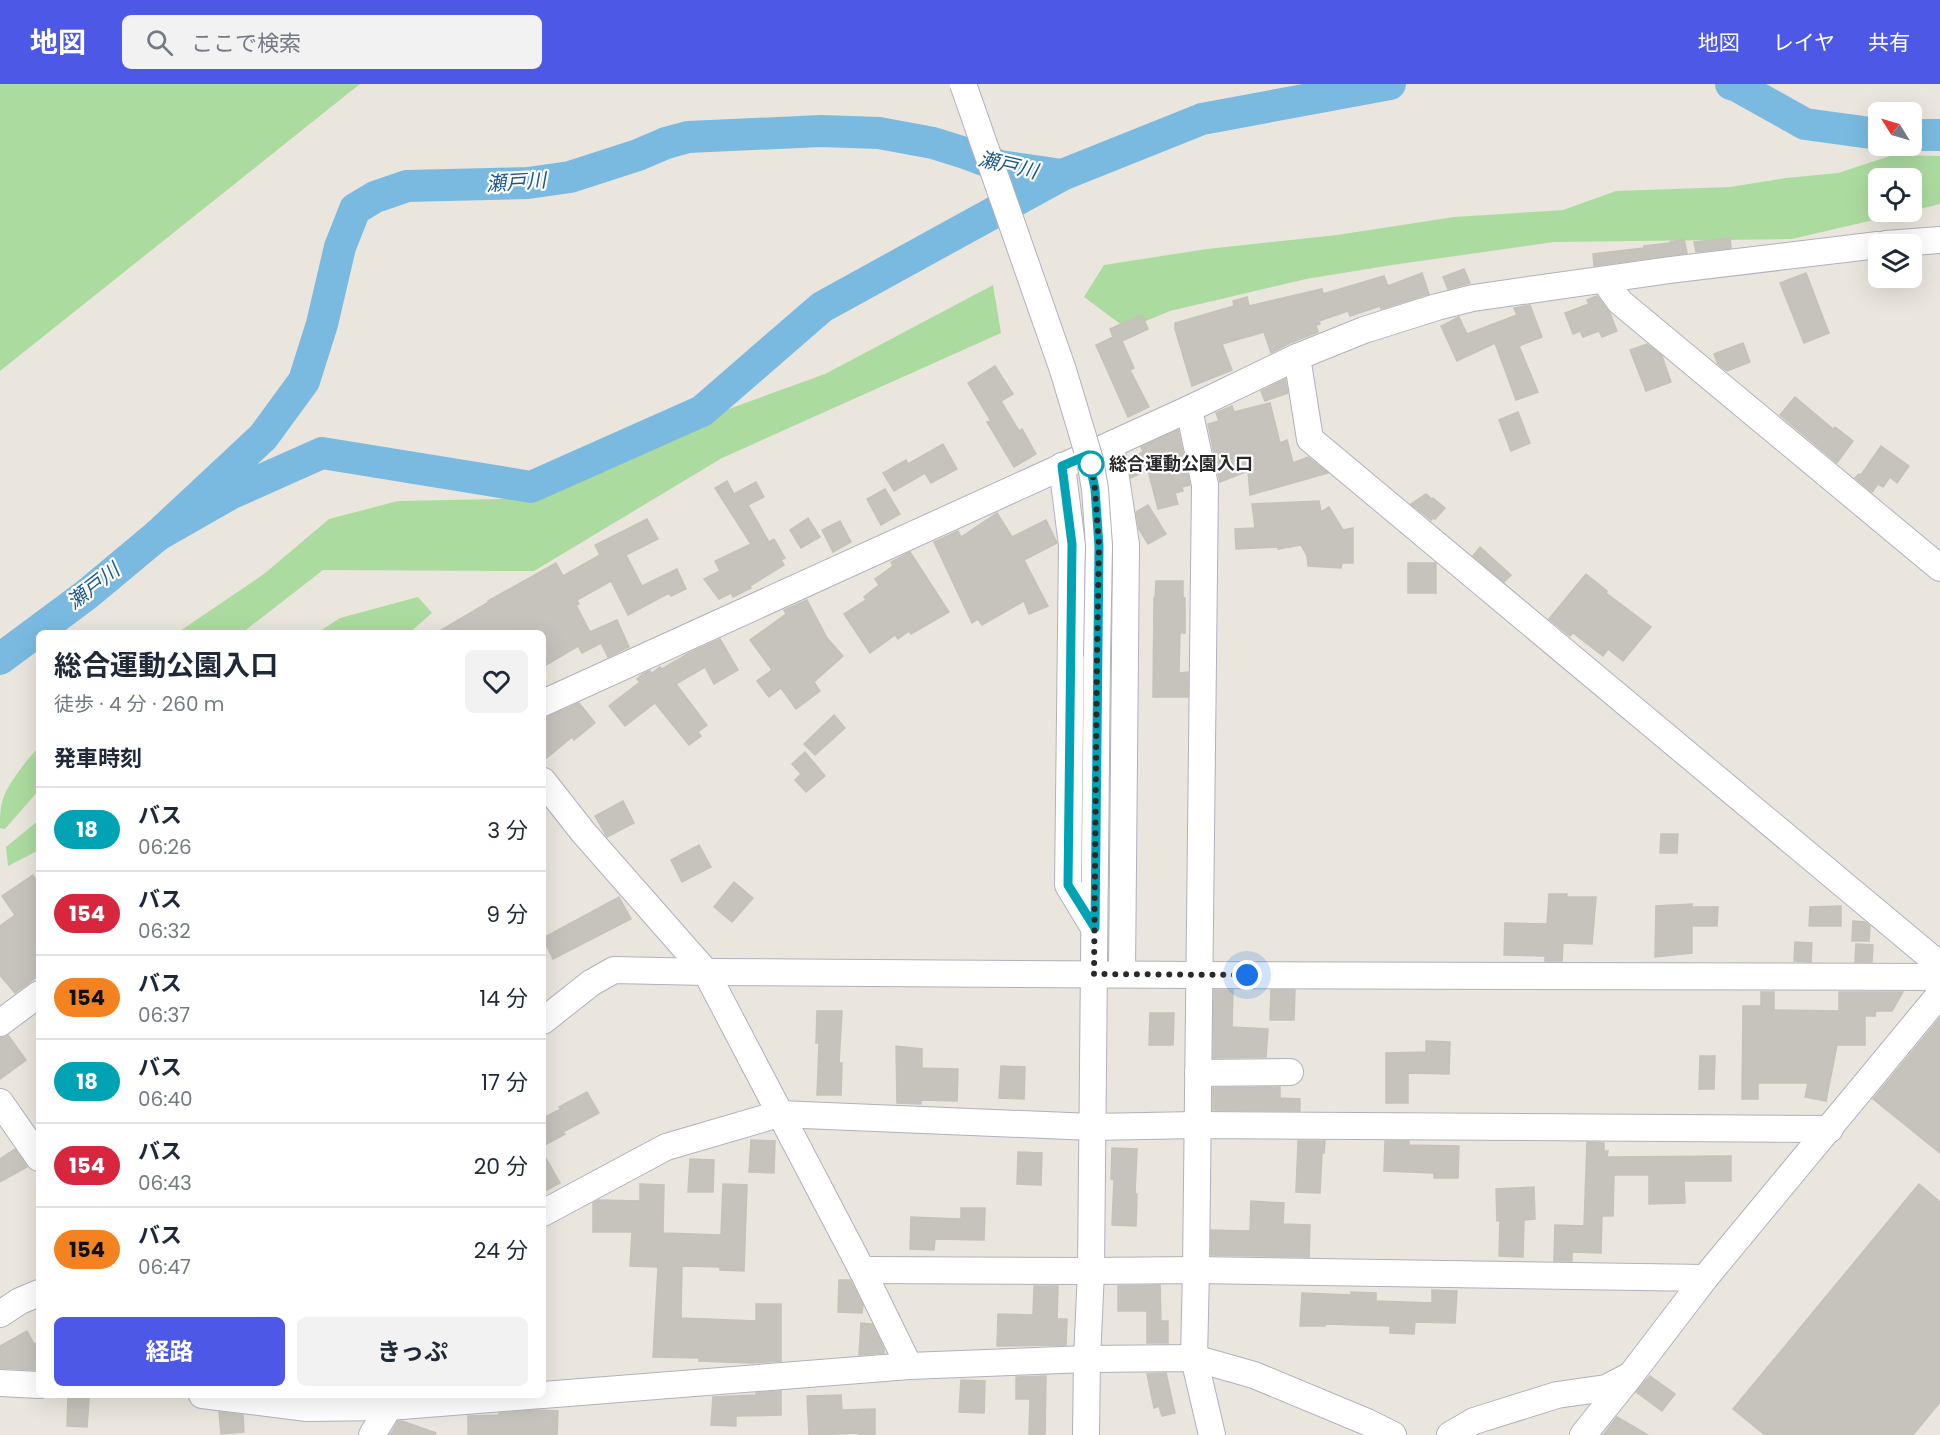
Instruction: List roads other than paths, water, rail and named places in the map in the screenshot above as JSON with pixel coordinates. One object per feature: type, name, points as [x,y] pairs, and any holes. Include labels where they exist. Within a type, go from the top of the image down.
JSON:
[{"type":"street","points":[[963,84],[1063,370],[1090,460],[1095,489],[1099,546],[1091,1272],[1086,1435]]},
{"type":"street","points":[[1922,241],[1940,240]]},
{"type":"street","points":[[546,702],[1111,445],[1297,357],[1364,330],[1473,298],[1868,246]]},
{"type":"street","points":[[1604,280],[1620,302],[1940,568]]},
{"type":"street","points":[[1297,357],[1310,439],[1940,965]]},
{"type":"street","points":[[1189,409],[1204,485],[1194,1358],[1212,1435]]},
{"type":"street","points":[[1111,445],[1126,544],[1122,974]]},
{"type":"street","points":[[1062,466],[1072,544],[1068,885],[1095,928]]},
{"type":"street","points":[[546,785],[583,832],[706,972],[862,1270],[909,1366]]},
{"type":"street","points":[[546,1019],[591,983],[614,970],[1199,975],[1940,977]]},
{"type":"street","points":[[1583,1435],[1705,1278],[1940,994]]},
{"type":"street","points":[[0,1023],[36,996]]},
{"type":"street","points":[[1198,1072],[1290,1072]]},
{"type":"street","points":[[0,1102],[36,1154]]},
{"type":"street","points":[[546,1210],[666,1147],[779,1114],[1092,1126],[1830,1129]]},
{"type":"street","points":[[862,1270],[1091,1272],[1196,1270],[1705,1278]]},
{"type":"street","points":[[0,1314],[36,1294]]},
{"type":"street","points":[[546,1395],[909,1366],[1087,1359],[1194,1358],[1254,1375],[1394,1435]]},
{"type":"street","points":[[1450,1435],[1474,1420],[1557,1395],[1606,1388],[1631,1376]]},
{"type":"street","points":[[0,1383],[36,1385]]},
{"type":"street","points":[[236,1398],[307,1408],[466,1398]]},
{"type":"street","points":[[372,1435],[391,1401]]},
{"type":"waterway","name":"瀬戸川","points":[[158,535],[230,494],[322,453],[531,487],[702,411],[822,307],[1062,175],[1202,119],[1390,84]]},
{"type":"waterway","name":"瀬戸川","points":[[1731,84],[1805,124],[1868,133]]},
{"type":"waterway","name":"瀬戸川","points":[[39,630],[86,595],[158,535],[263,437],[304,381],[322,324],[340,247],[355,209],[375,197],[407,186],[528,183],[570,177],[688,137],[821,131],[879,133],[933,143],[1000,166],[1062,175]]},
{"type":"waterway","name":"瀬戸川","points":[[1922,135],[1940,135]]},
{"type":"waterway","name":"瀬戸川","points":[[0,659],[36,632]]},
{"type":"place","name":"総合運動公園入口","points":[[1091,464]]}]
